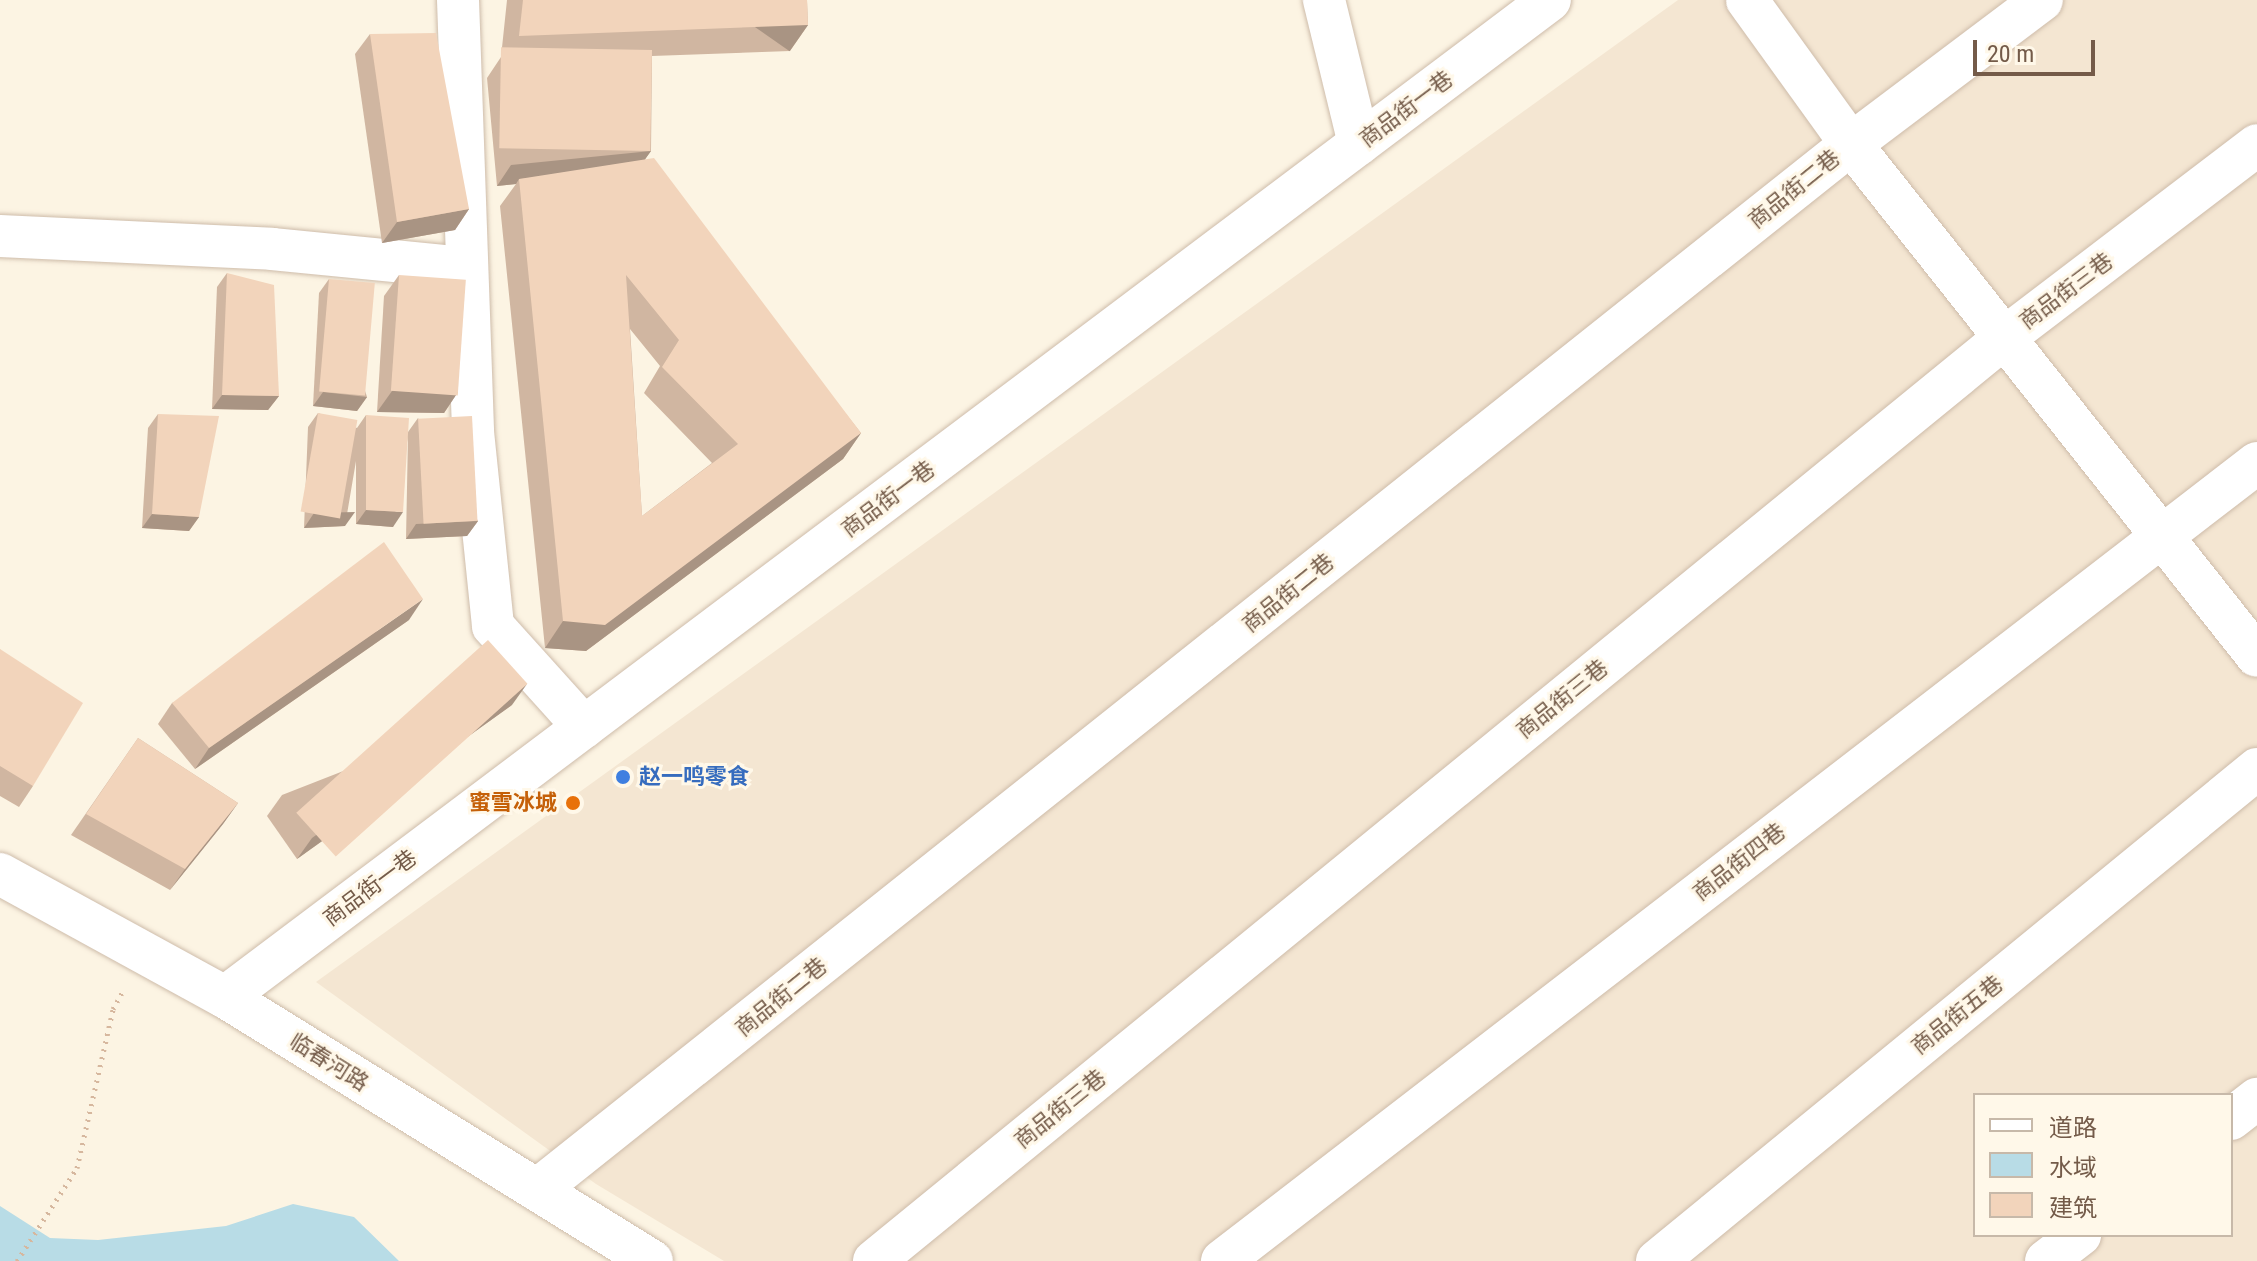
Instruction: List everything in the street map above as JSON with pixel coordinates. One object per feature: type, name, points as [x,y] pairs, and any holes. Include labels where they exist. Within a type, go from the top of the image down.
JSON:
[{"type":"street","points":[[458,0],[473,432],[493,626],[584,727]]},
{"type":"street","points":[[1324,0],[1359,144]]},
{"type":"street","name":"商品街一巷","points":[[225,997],[1550,0]]},
{"type":"street","points":[[1747,0],[1851,144],[2257,656]]},
{"type":"street","name":"商品街二巷","points":[[537,1190],[1851,144],[2042,0]]},
{"type":"street","name":"商品街三巷","points":[[874,1261],[2004,338],[2257,145]]},
{"type":"street","points":[[0,236],[272,249],[466,268]]},
{"type":"street","name":"商品街四巷","points":[[1222,1261],[2257,463]]},
{"type":"street","name":"商品街五巷","points":[[1657,1261],[2257,769]]},
{"type":"street","name":"临春河路","points":[[0,874],[225,997],[652,1261]]},
{"type":"street","points":[[2233,1117],[2257,1099]]},
{"type":"street","points":[[2046,1261],[2077,1237]]},
{"type":"path","points":[[17,1261],[77,1168],[113,1009],[144,953]]},
{"type":"shaded area","points":[[1678,0],[2257,0],[2257,1261],[724,1261],[596,1184],[316,982]]},
{"type":"water","points":[[293,1204],[354,1217],[399,1261],[0,1261],[0,1206],[50,1238],[98,1240],[226,1226]]},
{"type":"building","points":[[523,0],[807,0],[808,25],[519,36]]},
{"type":"building","points":[[436,33],[469,209],[397,222],[370,34]]},
{"type":"building","points":[[501,47],[652,50],[650,151],[499,148]]},
{"type":"building","points":[[654,158],[861,433],[605,625],[563,621],[519,179]],"holes":[[[626,275],[679,340],[662,367],[738,444],[642,516]]]},
{"type":"building","points":[[227,273],[274,285],[279,396],[222,395]]},
{"type":"building","points":[[399,275],[466,280],[458,395],[391,391]]},
{"type":"building","points":[[329,279],[375,283],[365,396],[319,392]]},
{"type":"building","points":[[318,413],[357,420],[340,518],[301,511]]},
{"type":"building","points":[[158,414],[219,416],[199,517],[152,514]]},
{"type":"building","points":[[366,415],[409,418],[403,512],[366,510]]},
{"type":"building","points":[[472,416],[477,521],[424,524],[418,419]]},
{"type":"building","points":[[384,542],[423,599],[209,748],[172,703]]},
{"type":"building","points":[[488,640],[527,684],[336,856],[296,813]]},
{"type":"building","points":[[0,649],[83,703],[33,786],[0,766]]},
{"type":"building","points":[[138,738],[238,803],[185,869],[86,814]]},
{"type":"place","name":"赵一鸣零食","points":[[623,777]]},
{"type":"place","name":"蜜雪冰城","points":[[573,803]]}]
